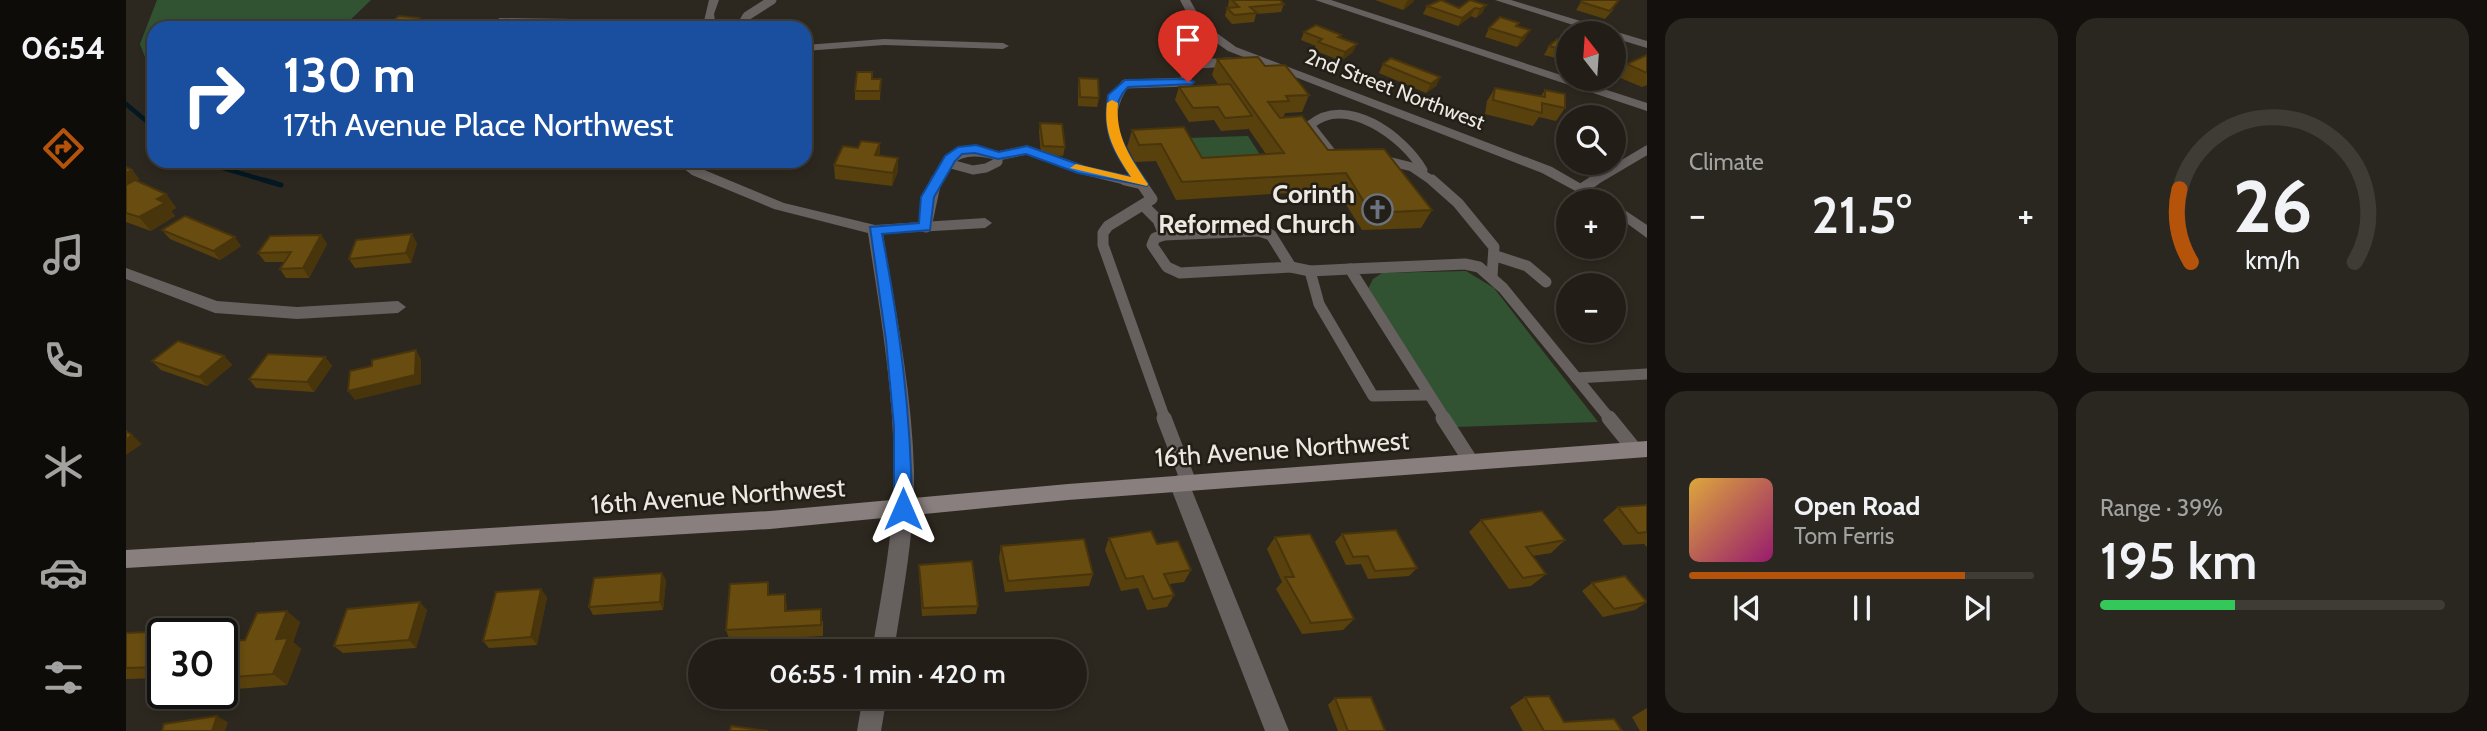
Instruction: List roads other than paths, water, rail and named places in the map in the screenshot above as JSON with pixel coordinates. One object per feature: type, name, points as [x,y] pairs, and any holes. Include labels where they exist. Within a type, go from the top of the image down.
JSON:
[{"type":"main road","name":"16th Avenue Northwest","points":[[126,559],[770,520],[1184,483],[1359,472],[1470,460],[1641,450]]},
{"type":"street","points":[[709,21],[714,0]]},
{"type":"street","name":"2nd Street Northwest","points":[[1185,0],[1195,21],[1207,33],[1232,49],[1535,165],[1583,188]]},
{"type":"street","points":[[1320,0],[1647,107]]},
{"type":"street","points":[[1500,0],[1569,21]]},
{"type":"street","points":[[1626,39],[1647,45]]},
{"type":"street","points":[[812,47],[884,42],[1003,46]]},
{"type":"street","points":[[693,168],[716,181],[779,206],[875,230],[985,223]]},
{"type":"street","points":[[1626,216],[1647,233]]},
{"type":"street","points":[[875,230],[894,340],[902,427],[903,509],[885,639]]},
{"type":"street","points":[[126,273],[215,307],[297,313],[398,307]]},
{"type":"street","points":[[1184,483],[1277,731]]},
{"type":"street","points":[[869,731],[873,709]]},
{"type":"lane","points":[[744,21],[747,16],[772,0]]},
{"type":"lane","points":[[1184,483],[1141,358],[1130,316],[1103,245],[1103,233],[1108,226],[1152,199],[1119,150],[1110,122],[1113,95],[1125,84],[1188,82],[1181,65],[1261,61]]},
{"type":"lane","points":[[1347,157],[1335,157],[1310,125],[1315,118],[1327,113],[1350,115],[1370,123],[1406,146],[1419,159],[1423,170]]},
{"type":"lane","points":[[926,227],[928,197],[947,163],[958,151],[976,149],[998,156],[1027,150],[1083,170],[1142,184]]},
{"type":"lane","points":[[1583,188],[1629,158],[1647,150]]},
{"type":"lane","points":[[947,163],[972,170],[992,167],[998,162],[998,156]]},
{"type":"lane","points":[[1359,158],[1403,162],[1423,170],[1486,235],[1494,247],[1496,256],[1492,276]]},
{"type":"lane","points":[[1144,206],[1158,220],[1164,235]]},
{"type":"lane","points":[[1291,267],[1271,235],[1258,231],[1164,235],[1154,238],[1152,245],[1167,267],[1180,272],[1291,267],[1310,271],[1465,264],[1479,267],[1492,276],[1641,450]]},
{"type":"lane","points":[[1496,256],[1527,266],[1546,282]]},
{"type":"lane","points":[[1350,269],[1470,460]]},
{"type":"lane","points":[[1310,271],[1319,304],[1373,396],[1427,395]]},
{"type":"lane","points":[[1576,377],[1647,374]]},
{"type":"waterway","points":[[126,104],[147,122]]},
{"type":"waterway","points":[[223,168],[270,182]]},
{"type":"waterway","points":[[264,180],[281,185]]},
{"type":"place","name":"Corinth Reformed Church","points":[[1378,209]]}]
